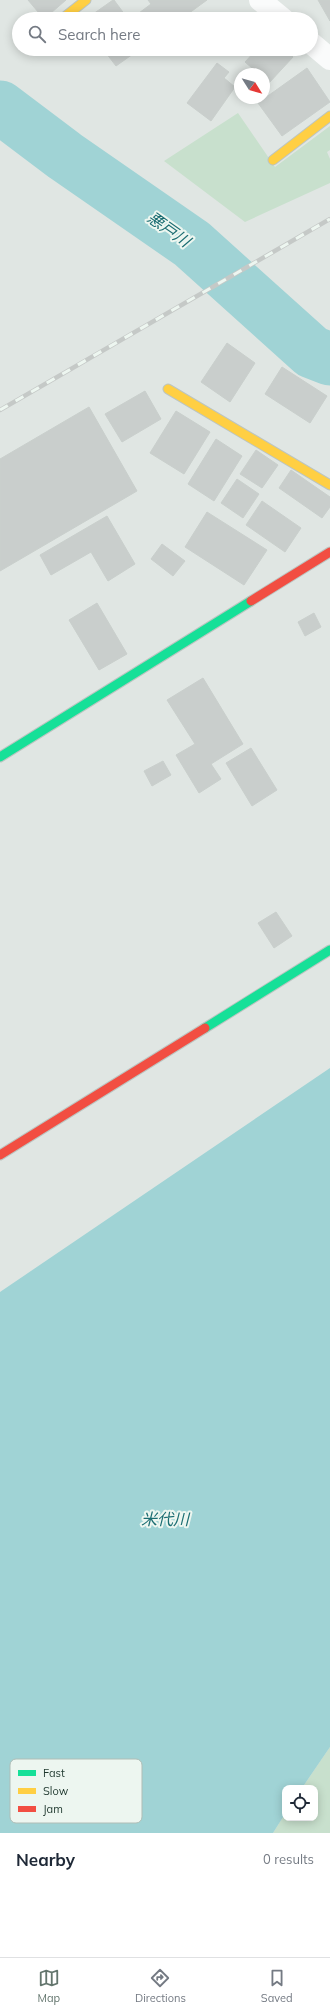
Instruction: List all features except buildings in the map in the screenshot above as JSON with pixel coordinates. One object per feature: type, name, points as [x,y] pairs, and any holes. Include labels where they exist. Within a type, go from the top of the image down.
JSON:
[{"type":"street","points":[[71,12],[86,0]]},
{"type":"street","points":[[260,0],[275,12]]},
{"type":"street","points":[[318,49],[330,59]]},
{"type":"street","points":[[273,160],[330,116]]},
{"type":"street","points":[[168,389],[330,485]]},
{"type":"street","points":[[0,757],[330,552]]},
{"type":"street","points":[[0,1155],[330,950]]},
{"type":"green space","points":[[238,113],[275,167],[330,126],[330,150],[327,152],[330,159],[330,183],[245,222],[164,161]]},
{"type":"green space","points":[[330,1747],[330,1833],[273,1833],[282,1819],[282,1821],[318,1821],[318,1785],[304,1785]]},
{"type":"water","name":"米代川","points":[[330,1068],[330,1747],[304,1785],[282,1785],[282,1819],[273,1833],[0,1833],[0,1292]]},
{"type":"waterway","name":"悪戸川","points":[[0,107],[65,156],[192,244],[312,352],[330,359]]},
{"type":"railway","points":[[0,410],[330,219]]},
{"type":"traffic: fast","points":[[0,757],[251,601]]},
{"type":"traffic: fast","points":[[205,1028],[330,950]]},
{"type":"traffic: slow","points":[[71,12],[86,0]]},
{"type":"traffic: slow","points":[[273,160],[330,116]]},
{"type":"traffic: slow","points":[[168,389],[330,485]]},
{"type":"traffic: jam","points":[[251,601],[330,552]]},
{"type":"traffic: jam","points":[[0,1155],[205,1028]]}]
